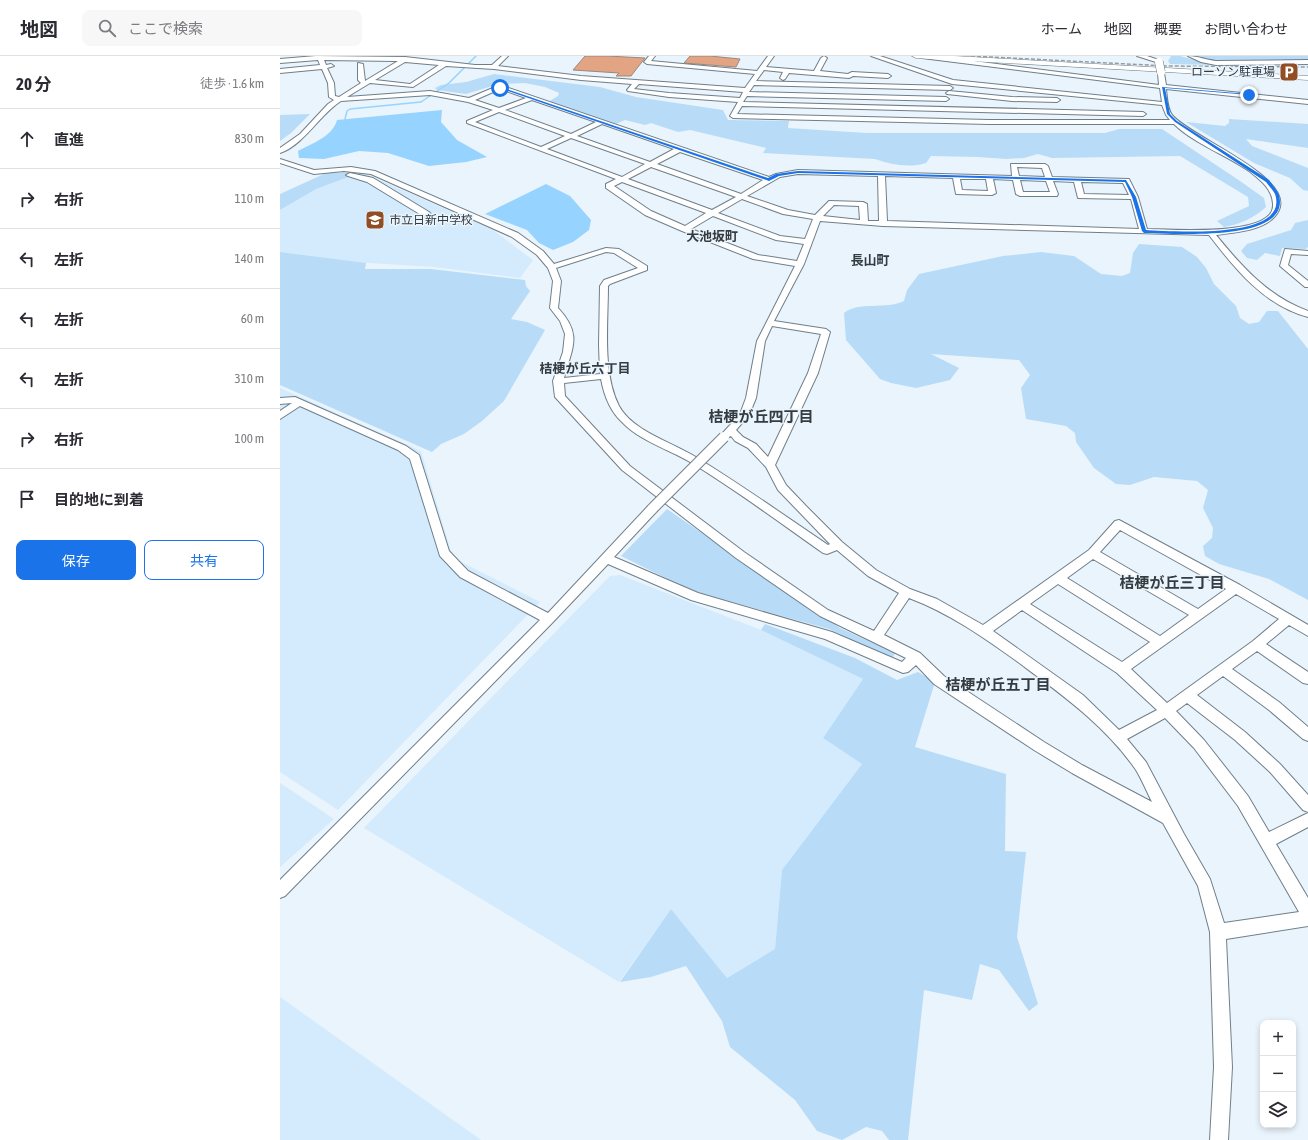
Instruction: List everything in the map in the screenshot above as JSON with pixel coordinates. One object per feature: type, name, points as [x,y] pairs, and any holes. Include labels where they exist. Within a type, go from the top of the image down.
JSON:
[{"type":"main road","points":[[916,56],[1308,78]]},
{"type":"main road","points":[[1160,60],[1161,72]]},
{"type":"main road","points":[[1063,64],[1073,68],[1235,76],[1247,75]]},
{"type":"street","points":[[280,151],[302,135],[330,105],[410,56]]},
{"type":"street","points":[[494,67],[505,56]]},
{"type":"street","points":[[652,56],[647,62],[849,76],[852,74],[882,68],[908,68],[955,83],[1166,104]]},
{"type":"street","points":[[771,56],[743,97],[733,116],[944,121],[1176,122]]},
{"type":"street","points":[[874,56],[888,76]]},
{"type":"street","points":[[922,56],[1163,87],[1308,102]]},
{"type":"street","points":[[1140,56],[1160,60]]},
{"type":"street","points":[[1191,56],[1209,62],[1308,62]]},
{"type":"street","points":[[1259,56],[1265,63]]},
{"type":"street","points":[[319,57],[331,82],[332,97],[339,99],[356,99],[430,93],[446,94],[499,110],[786,212],[817,218],[883,224],[1211,233],[1250,227],[1267,219],[1275,212],[1278,203],[1276,194],[1267,181],[1176,122],[1169,114],[1161,72]]},
{"type":"street","points":[[280,61],[294,58],[356,57],[494,67],[581,78],[637,82],[805,106],[1153,114]]},
{"type":"street","points":[[816,73],[824,58]]},
{"type":"street","points":[[486,60],[482,63],[486,65],[486,67]]},
{"type":"street","points":[[360,64],[361,80],[366,82],[411,86],[445,64]]},
{"type":"street","points":[[280,71],[323,66],[360,64],[394,65]]},
{"type":"street","points":[[903,81],[908,68]]},
{"type":"street","points":[[780,84],[787,71]]},
{"type":"street","points":[[752,83],[872,86],[903,81],[949,93],[1012,100],[1061,100],[1083,102],[1084,96]]},
{"type":"street","points":[[637,82],[630,90],[669,95],[743,97],[808,95],[870,96],[949,93]]},
{"type":"street","points":[[944,121],[949,93],[955,83]]},
{"type":"street","points":[[801,118],[810,85]]},
{"type":"street","points":[[865,119],[872,86]]},
{"type":"street","points":[[470,100],[500,88],[769,180]]},
{"type":"street","points":[[531,98],[469,122],[779,238],[809,242]]},
{"type":"street","points":[[1161,114],[1169,114]]},
{"type":"street","points":[[542,149],[602,122]]},
{"type":"street","points":[[680,149],[608,186],[648,214],[756,257],[800,264]]},
{"type":"street","points":[[280,161],[314,172],[354,175],[370,180],[426,214],[430,220]]},
{"type":"street","points":[[1013,165],[1045,166],[1054,194],[1020,194],[1016,178],[1013,165]]},
{"type":"street","points":[[314,172],[342,168],[357,168],[374,172],[515,235],[540,252],[552,267],[557,281],[554,308],[567,325],[569,336],[557,390],[560,397],[626,468],[740,555],[824,613],[877,636],[916,657],[939,680],[1039,746],[1077,769],[1168,818]]},
{"type":"street","points":[[685,229],[769,180],[788,172],[1126,181],[1134,197],[1144,231]]},
{"type":"street","points":[[881,174],[883,224]]},
{"type":"street","points":[[956,176],[959,192],[992,193],[989,177]]},
{"type":"street","points":[[1077,180],[1081,196],[1134,197]]},
{"type":"street","points":[[280,891],[549,620],[605,558],[744,415],[751,398],[761,341],[768,323],[800,264],[817,218],[832,203],[863,204],[864,223]]},
{"type":"street","points":[[1211,233],[1235,264],[1275,299],[1296,310],[1308,314]]},
{"type":"street","points":[[552,267],[606,250],[616,251],[644,268],[606,282],[604,286],[605,376],[611,400],[617,411],[626,422],[641,432],[679,452],[723,479],[827,550],[838,545]]},
{"type":"street","points":[[1308,253],[1288,251],[1284,266],[1308,285]]},
{"type":"street","points":[[768,323],[826,332],[813,373],[770,465]]},
{"type":"street","points":[[558,381],[605,376]]},
{"type":"street","points":[[280,401],[292,399],[402,448],[415,457],[444,553],[464,574],[549,620]]},
{"type":"street","points":[[280,416],[299,402]]},
{"type":"street","points":[[727,433],[752,446],[770,465],[782,487],[838,545],[872,573],[906,592],[933,602],[984,632],[1078,699],[1117,737],[1141,766],[1205,884],[1218,932],[1223,1067],[1219,1140]]},
{"type":"street","points":[[984,632],[1093,553],[1119,524],[1236,588],[1308,631]]},
{"type":"street","points":[[1093,553],[1198,615]]},
{"type":"street","points":[[605,558],[695,597],[828,635],[903,668],[916,657]]},
{"type":"street","points":[[1058,578],[1160,642]]},
{"type":"street","points":[[1122,669],[1236,588]]},
{"type":"street","points":[[877,636],[906,592]]},
{"type":"street","points":[[1021,604],[1122,669],[1146,690],[1199,744],[1243,801],[1308,914]]},
{"type":"street","points":[[1117,737],[1166,711],[1257,644],[1288,618]]},
{"type":"street","points":[[1257,644],[1308,679]]},
{"type":"street","points":[[1222,669],[1274,706],[1308,735]]},
{"type":"street","points":[[1187,695],[1245,740],[1275,768],[1308,805]]},
{"type":"street","points":[[1267,841],[1308,820]]},
{"type":"street","points":[[1218,932],[1308,918]]},
{"type":"shaded area","points":[[1171,56],[1180,56],[1213,65],[1170,64],[1168,61]]},
{"type":"shaded area","points":[[1194,56],[1308,56],[1308,62],[1214,62]]},
{"type":"shaded area","points":[[494,74],[600,87],[636,97],[723,110],[728,120],[789,121],[788,128],[867,133],[1105,133],[1119,129],[1162,129],[1264,198],[1266,207],[1247,220],[1224,227],[1217,221],[1249,206],[1248,197],[1180,156],[1052,158],[1038,154],[1024,158],[1006,159],[931,156],[926,163],[907,166],[875,159],[763,153],[766,148],[690,130],[678,132],[651,123],[645,125],[625,120],[616,124],[548,102],[558,96],[559,93],[545,87],[525,83],[499,84],[466,94],[437,90],[435,88],[441,85],[466,82]]},
{"type":"shaded area","points":[[442,110],[441,122],[457,140],[487,157],[466,162],[429,166],[388,153],[359,151],[324,159],[299,158],[298,151],[327,135],[335,126],[337,120]]},
{"type":"shaded area","points":[[310,114],[291,133],[280,141],[280,115]]},
{"type":"shaded area","points":[[1229,119],[1308,124],[1308,148],[1246,139],[1252,146],[1308,168],[1308,191],[1303,190],[1290,178],[1254,163],[1186,122],[1225,126],[1229,123]]},
{"type":"shaded area","name":"市立日新中学校","points":[[347,171],[366,174],[493,230],[533,260],[520,278],[434,267],[352,262],[280,252],[280,210],[288,205],[321,176]]},
{"type":"shaded area","points":[[326,173],[346,173],[351,176],[316,189],[280,210],[280,194]]},
{"type":"shaded area","points":[[546,184],[570,196],[591,220],[589,230],[573,242],[553,250],[539,243],[527,230],[485,214]]},
{"type":"shaded area","points":[[1308,220],[1308,247],[1306,249],[1282,248],[1280,256],[1265,253],[1257,260],[1247,258],[1241,251],[1247,244],[1291,230],[1295,223]]},
{"type":"shaded area","points":[[1139,244],[1182,247],[1197,257],[1206,268],[1214,284],[1236,306],[1240,318],[1249,324],[1259,322],[1267,311],[1278,311],[1308,349],[1308,600],[1269,579],[1219,564],[1205,556],[1203,546],[1212,538],[1213,528],[1203,508],[1208,490],[1197,481],[1154,477],[1130,485],[1116,484],[1094,468],[1076,442],[1075,433],[1066,426],[1026,419],[1021,388],[1030,375],[1019,360],[931,354],[959,368],[950,380],[916,388],[891,383],[880,379],[846,340],[844,313],[857,307],[897,304],[904,301],[907,290],[919,274],[1003,256],[1041,252],[1074,256],[1101,274],[1122,276],[1130,273],[1133,253]]},
{"type":"shaded area","points":[[280,252],[366,263],[365,269],[431,269],[525,280],[526,286],[530,291],[511,319],[527,322],[545,330],[504,401],[482,421],[464,434],[441,444],[432,452],[280,385]]},
{"type":"shaded area","points":[[280,388],[421,451],[453,558],[540,602],[338,810],[280,772]]},
{"type":"shaded area","points":[[667,509],[840,628],[895,653],[892,659],[829,629],[692,591],[621,556]]},
{"type":"shaded area","points":[[620,575],[761,630],[863,679],[823,738],[862,764],[782,870],[775,949],[727,978],[671,909],[619,982],[364,828],[610,576]]},
{"type":"shaded area","points":[[765,624],[855,658],[897,680],[918,672],[935,682],[915,747],[1006,774],[1005,851],[1026,852],[1017,937],[1038,1004],[1029,1011],[999,970],[980,964],[972,1000],[924,990],[908,1140],[889,1140],[882,1131],[866,1127],[842,1140],[817,1131],[795,1100],[730,1047],[722,1021],[686,966],[651,977],[620,982],[671,909],[727,978],[775,949],[782,870],[862,764],[823,738],[863,679],[761,630]]},
{"type":"shaded area","points":[[280,783],[334,819],[280,867]]},
{"type":"shaded area","points":[[280,997],[481,1140],[280,1140]]},
{"type":"building","points":[[585,56],[645,58],[631,76],[616,76],[619,73],[573,70]]},
{"type":"building","points":[[690,56],[740,59],[736,67],[684,63]]},
{"type":"waterway","points":[[345,119],[347,111],[350,109],[421,102],[449,83],[476,56]]},
{"type":"railway","points":[[971,56],[1167,66],[1308,67]]},
{"type":"place","name":"ローソン駐車場","points":[[1289,72]]},
{"type":"place","name":"市立日新中学校","points":[[375,220]]},
{"type":"district","name":"大池坂町","points":[[712,236]]},
{"type":"district","name":"長山町","points":[[870,260]]},
{"type":"district","name":"桔梗が丘六丁目","points":[[585,368]]},
{"type":"district","name":"桔梗が丘四丁目","points":[[761,417]]},
{"type":"district","name":"桔梗が丘三丁目","points":[[1172,583]]},
{"type":"district","name":"桔梗が丘五丁目","points":[[998,685]]},
{"type":"route","points":[[500,88],[769,180],[788,172],[798,172],[1126,181],[1134,197],[1144,231],[1211,233],[1250,227],[1267,219],[1275,212],[1278,203],[1276,194],[1267,181],[1176,122],[1169,114],[1163,87],[1249,95]]}]
